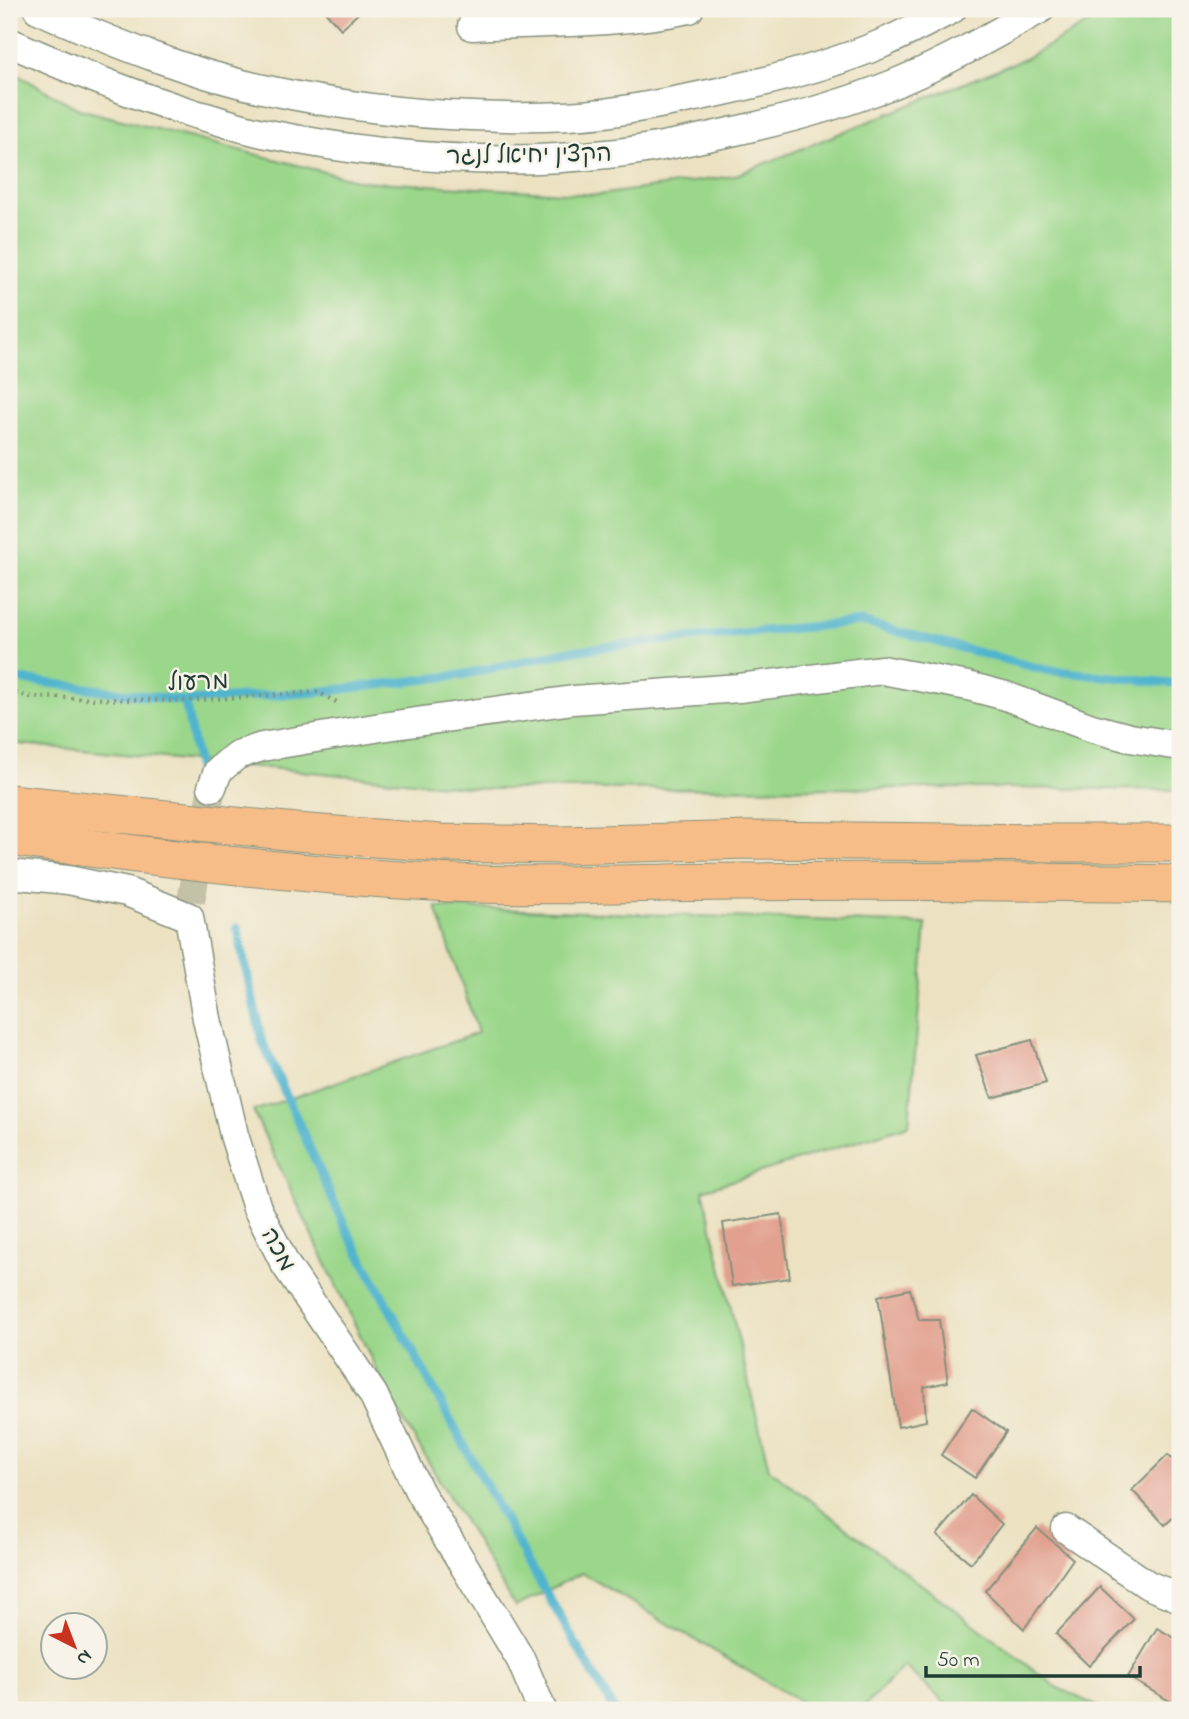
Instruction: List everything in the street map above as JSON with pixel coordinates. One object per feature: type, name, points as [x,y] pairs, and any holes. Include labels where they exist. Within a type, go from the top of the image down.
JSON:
[{"type":"main road","points":[[9,803],[296,832],[441,843],[562,845],[750,840],[1180,843]]},
{"type":"main road","points":[[9,838],[288,871],[479,884],[878,881],[1180,884]]},
{"type":"street","name":"הקצין יחיאל לנגר","points":[[38,9],[88,32],[160,59],[270,91],[394,111],[559,117],[605,113],[773,80],[822,66],[881,44],[952,9]]},
{"type":"street","points":[[472,26],[595,14],[655,16],[689,9]]},
{"type":"street","name":"הקצין יחיאל לנגר","points":[[9,42],[72,71],[147,99],[261,132],[389,153],[489,159],[560,158],[663,146],[783,120],[835,105],[909,77],[1040,9]]},
{"type":"street","points":[[212,787],[218,771],[237,755],[262,747],[573,700],[740,688],[882,670],[968,686],[1006,696],[1092,728],[1130,738],[1180,746]]},
{"type":"street","name":"מכה","points":[[9,874],[68,880],[190,909],[207,1019],[231,1122],[257,1208],[285,1264],[373,1394],[419,1492],[521,1660],[542,1710]]},
{"type":"street","points":[[1066,1529],[1148,1585],[1180,1598]]},
{"type":"path","name":"מרעול","points":[[9,691],[31,697],[185,701],[318,692],[381,727]]},
{"type":"green space","points":[[1114,9],[1180,9],[1180,790],[486,789],[9,743],[9,70],[79,109],[360,181],[598,195],[734,176],[1026,58]]},
{"type":"green space","points":[[436,907],[926,924],[909,1125],[703,1190],[769,1469],[1058,1688],[1105,1710],[952,1710],[904,1666],[861,1710],[814,1710],[582,1573],[515,1607],[389,1396],[253,1111],[478,1033]]},
{"type":"building","points":[[323,9],[363,9],[341,29]]},
{"type":"building","points":[[1032,1040],[1046,1083],[992,1098],[976,1055]]},
{"type":"building","points":[[781,1214],[790,1278],[732,1286],[723,1223]]},
{"type":"building","points":[[910,1289],[919,1320],[939,1320],[948,1382],[924,1387],[926,1421],[898,1427],[878,1296]]},
{"type":"building","points":[[972,1408],[1006,1432],[975,1478],[941,1455]]},
{"type":"building","points":[[1168,1455],[1180,1467],[1180,1511],[1165,1525],[1132,1490]]},
{"type":"building","points":[[971,1495],[1002,1524],[971,1563],[937,1535]]},
{"type":"building","points":[[1037,1528],[1073,1559],[1024,1629],[985,1591]]},
{"type":"building","points":[[1100,1587],[1134,1619],[1089,1666],[1056,1634]]},
{"type":"building","points":[[1157,1628],[1180,1641],[1180,1707],[1128,1677]]},
{"type":"waterway","points":[[9,678],[185,701],[318,692],[461,675],[570,651],[861,622],[1045,670],[1180,684]]},
{"type":"waterway","points":[[185,701],[199,773]]},
{"type":"waterway","points":[[237,928],[262,1041],[345,1227],[518,1544],[614,1710]]},
{"type":"tunnel","points":[[191,901],[212,787]]}]
